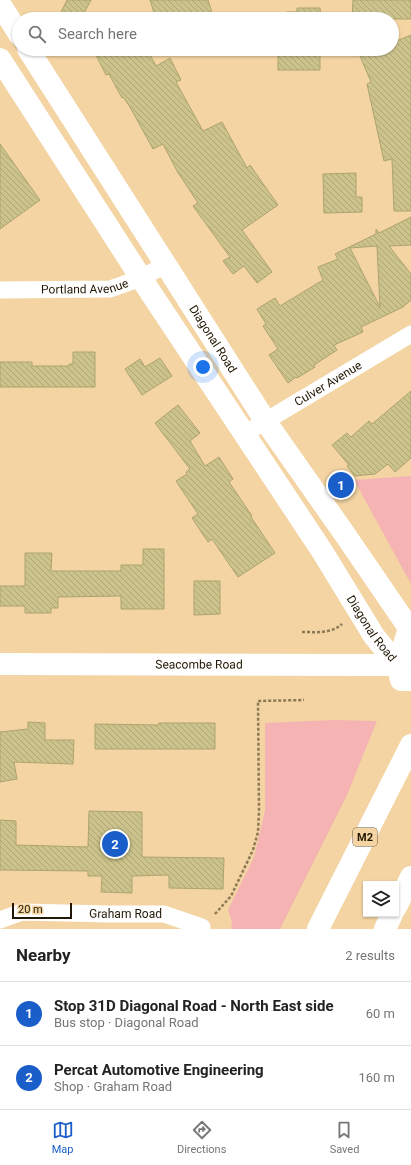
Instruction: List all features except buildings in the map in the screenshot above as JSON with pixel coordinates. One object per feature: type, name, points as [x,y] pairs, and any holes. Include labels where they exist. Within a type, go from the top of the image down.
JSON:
[{"type":"main road","points":[[0,4],[12,23]]},
{"type":"main road","name":"Diagonal Road","points":[[32,56],[266,422],[408,628],[405,670]]},
{"type":"main road","name":"Diagonal Road","points":[[0,59],[141,278],[322,551],[374,636],[405,670]]},
{"type":"main road","name":"Seacombe Road","points":[[0,664],[405,670]]},
{"type":"main road","name":"M2","points":[[318,929],[411,745]]},
{"type":"main road","points":[[399,901],[411,877]]},
{"type":"main road","points":[[385,929],[391,917]]},
{"type":"street","name":"Portland Avenue","points":[[0,290],[110,288],[141,278],[165,265]]},
{"type":"street","name":"Culver Avenue","points":[[244,434],[411,334]]},
{"type":"street","name":"Graham Road","points":[[0,920],[22,912],[164,914],[202,927]]},
{"type":"path","points":[[302,632],[327,632],[342,624],[343,620]]},
{"type":"path","points":[[202,927],[231,896],[252,850],[258,832],[258,701],[304,700]]},
{"type":"shaded area","points":[[411,476],[411,584],[354,480]]},
{"type":"shaded area","points":[[333,720],[377,721],[347,795],[280,929],[231,929],[232,922],[228,910],[254,857],[265,810],[265,723]]},
{"type":"place","name":"Stop 31D Diagonal Road - North East side","points":[[341,485]]},
{"type":"place","name":"Percat Automotive Engineering","points":[[115,844]]}]
